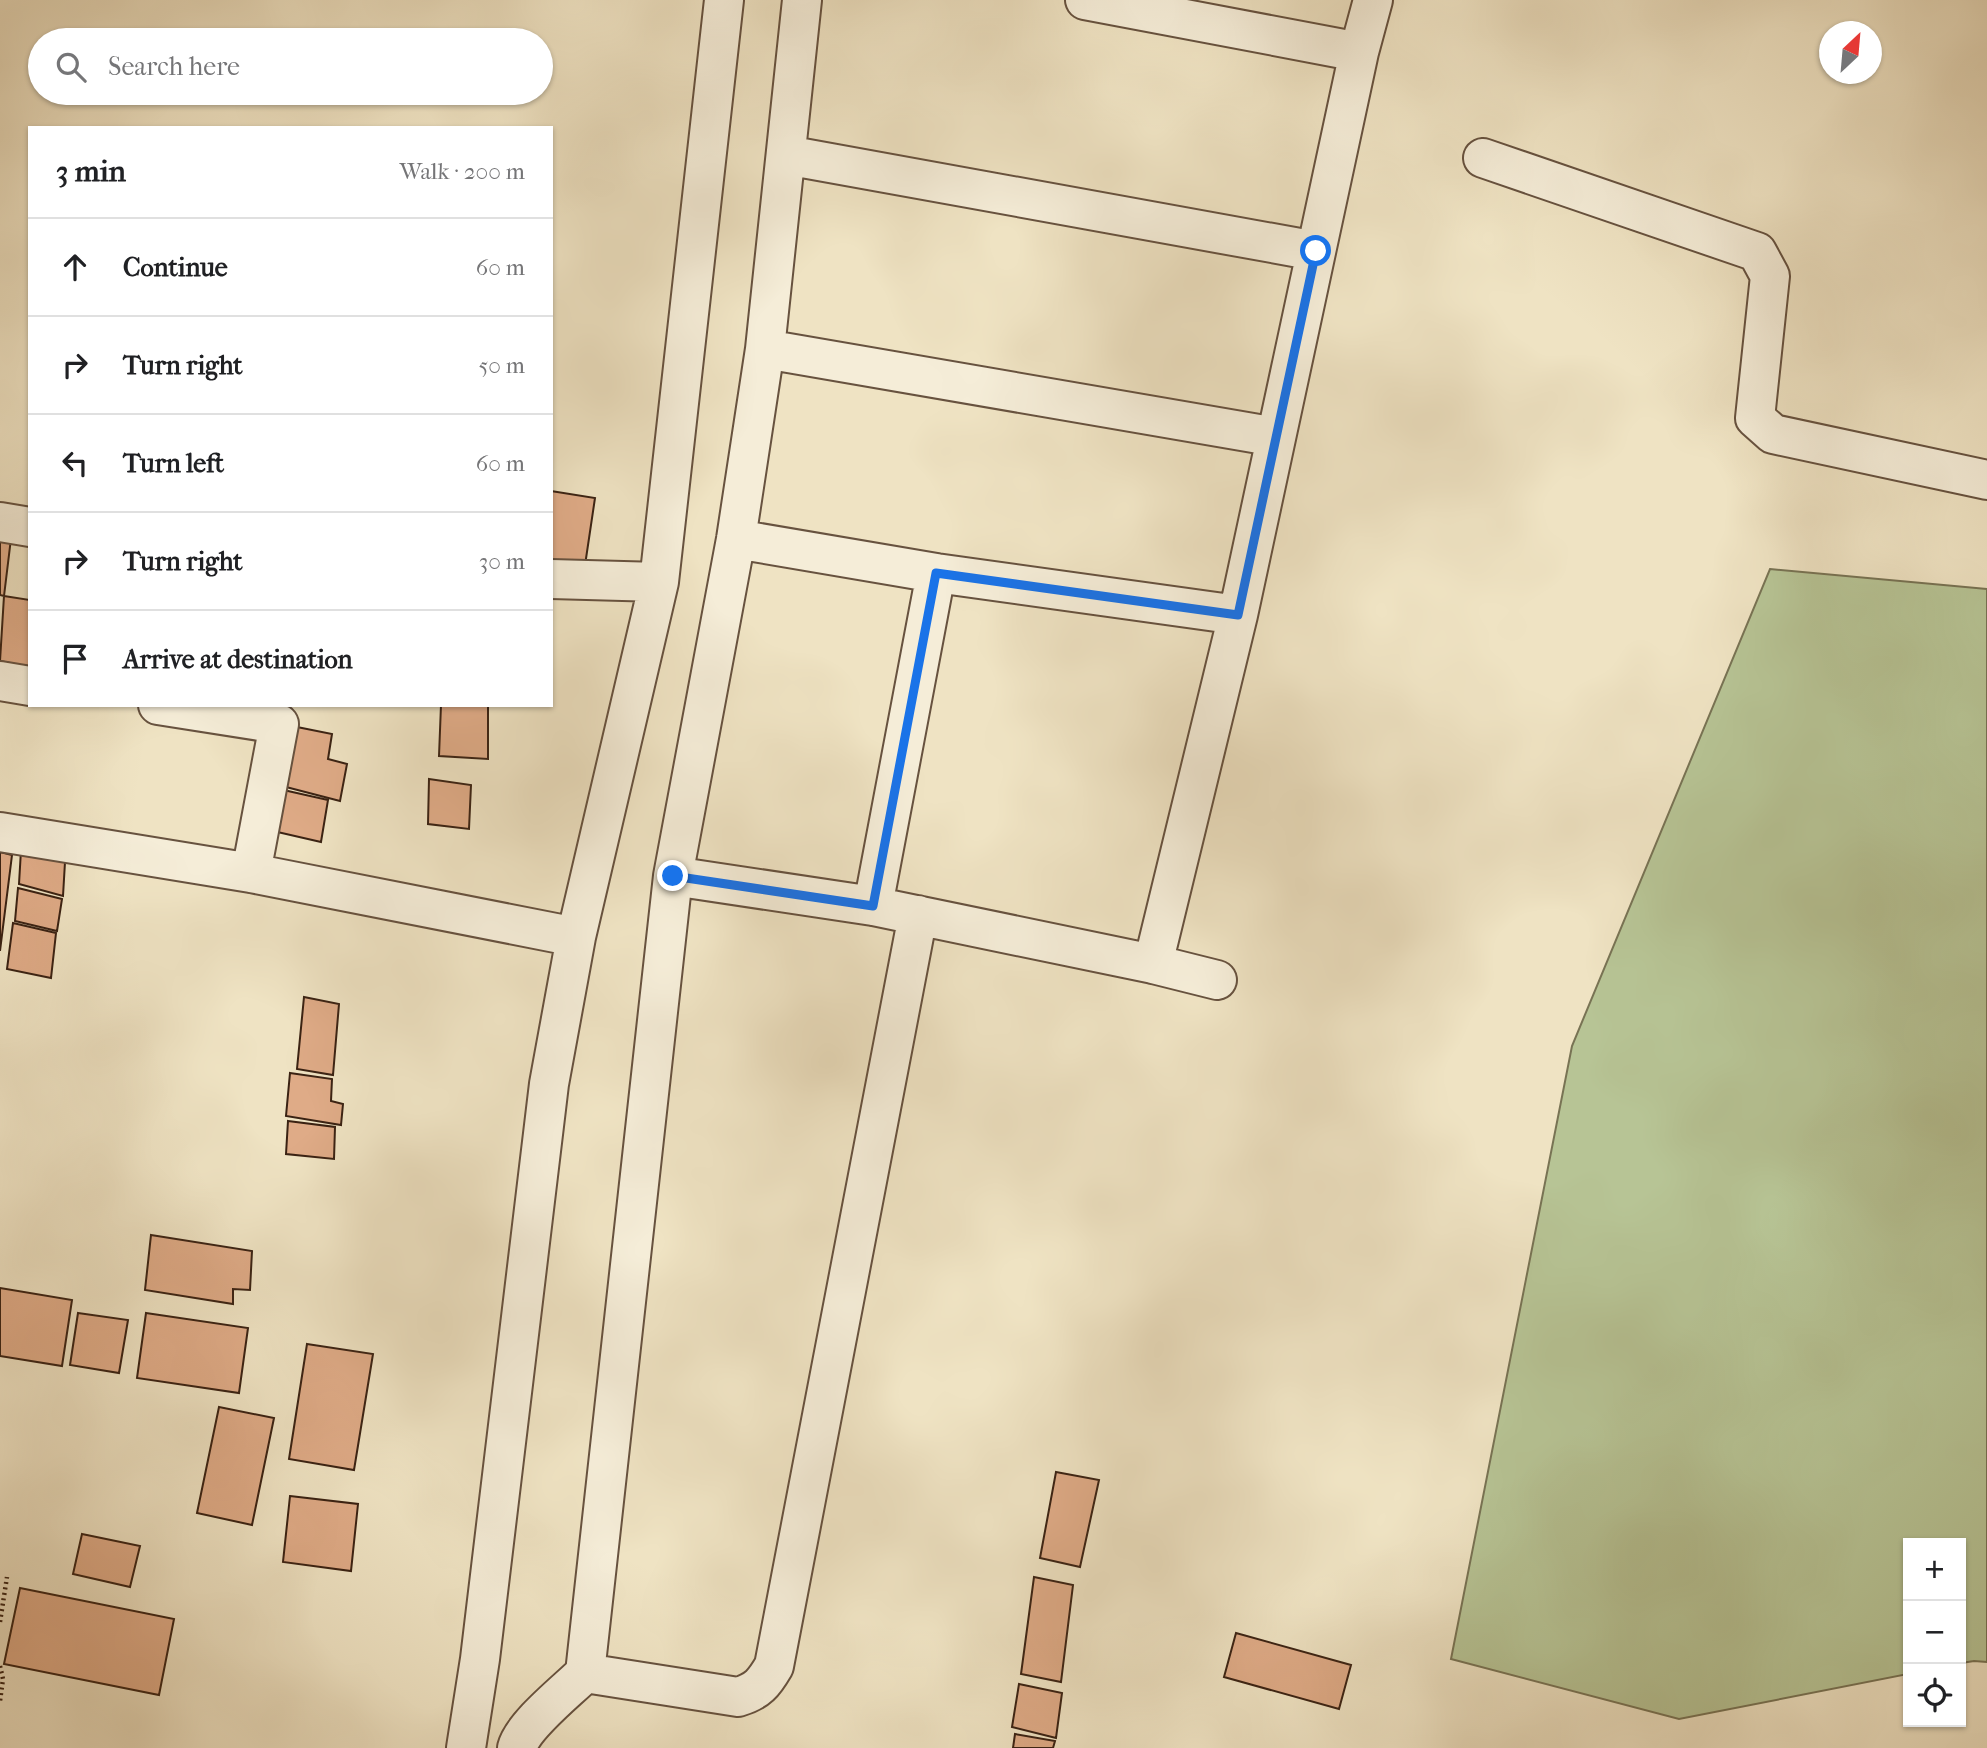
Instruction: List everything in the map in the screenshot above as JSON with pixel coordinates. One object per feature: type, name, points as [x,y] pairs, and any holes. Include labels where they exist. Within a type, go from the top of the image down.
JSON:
[{"type":"street","points":[[466,1748],[480,1659],[549,1084],[576,937],[659,582],[724,0]]},
{"type":"street","points":[[517,1748],[518,1742],[542,1713],[584,1673],[673,876],[736,539],[765,349],[802,0]]},
{"type":"street","points":[[1085,0],[1359,52]]},
{"type":"street","points":[[1153,964],[1238,615],[1359,52],[1373,0]]},
{"type":"street","points":[[786,155],[1316,251]]},
{"type":"street","points":[[1483,159],[1757,252],[1770,276],[1755,418],[1773,434],[1987,480]]},
{"type":"street","points":[[765,349],[1276,437]]},
{"type":"street","points":[[0,522],[28,527]]},
{"type":"street","points":[[736,539],[936,573],[1238,615]]},
{"type":"street","points":[[873,906],[936,573]]},
{"type":"street","points":[[553,579],[659,582]]},
{"type":"street","points":[[0,681],[28,686]]},
{"type":"street","points":[[185,707],[280,714],[250,873]]},
{"type":"street","points":[[0,832],[250,873],[576,937]]},
{"type":"street","points":[[673,876],[873,906],[1153,964],[1217,980]]},
{"type":"street","points":[[584,1673],[738,1697],[763,1686],[774,1666],[918,915]]},
{"type":"path","points":[[0,1622],[7,1577]]},
{"type":"path","points":[[0,1666],[3,1679],[0,1701]]},
{"type":"green space","points":[[1770,569],[1987,589],[1987,1662],[1966,1662],[1966,1538],[1903,1538],[1903,1675],[1679,1719],[1451,1659],[1572,1046]]},
{"type":"building","points":[[553,491],[595,498],[584,572],[553,567]]},
{"type":"building","points":[[0,528],[12,530],[4,596],[0,595]]},
{"type":"building","points":[[4,596],[28,600],[28,667],[0,661]]},
{"type":"building","points":[[441,707],[488,707],[488,759],[439,756]]},
{"type":"building","points":[[297,727],[332,734],[328,759],[347,764],[340,801],[286,787]]},
{"type":"building","points":[[429,779],[471,785],[469,829],[428,824]]},
{"type":"building","points":[[279,789],[328,800],[321,842],[273,831]]},
{"type":"building","points":[[21,850],[65,862],[63,896],[19,884]]},
{"type":"building","points":[[0,852],[12,855],[0,951]]},
{"type":"building","points":[[18,888],[62,899],[57,931],[15,921]]},
{"type":"building","points":[[13,923],[56,933],[51,978],[7,969]]},
{"type":"building","points":[[304,997],[339,1004],[333,1075],[297,1069]]},
{"type":"building","points":[[290,1073],[332,1079],[331,1101],[343,1104],[341,1125],[286,1116]]},
{"type":"building","points":[[288,1121],[335,1127],[334,1159],[286,1154]]},
{"type":"building","points":[[151,1235],[252,1251],[250,1290],[233,1289],[233,1304],[145,1290]]},
{"type":"building","points":[[0,1288],[72,1300],[62,1366],[0,1356]]},
{"type":"building","points":[[78,1313],[128,1320],[119,1373],[70,1365]]},
{"type":"building","points":[[146,1313],[248,1328],[239,1393],[137,1378]]},
{"type":"building","points":[[307,1344],[373,1354],[354,1470],[289,1459]]},
{"type":"building","points":[[219,1407],[274,1418],[252,1525],[197,1513]]},
{"type":"building","points":[[1056,1472],[1099,1480],[1080,1567],[1040,1558]]},
{"type":"building","points":[[290,1496],[358,1504],[351,1571],[283,1562]]},
{"type":"building","points":[[82,1534],[140,1546],[130,1587],[73,1574]]},
{"type":"building","points":[[1034,1577],[1073,1585],[1061,1682],[1021,1674]]},
{"type":"building","points":[[20,1588],[174,1619],[159,1695],[4,1664]]},
{"type":"building","points":[[1236,1633],[1351,1665],[1339,1709],[1224,1677]]},
{"type":"building","points":[[1019,1684],[1062,1693],[1056,1738],[1012,1727]]},
{"type":"building","points":[[1015,1734],[1055,1741],[1053,1748],[1013,1748]]},
{"type":"route","points":[[673,876],[873,906],[936,573],[1238,615],[1316,251]]}]
